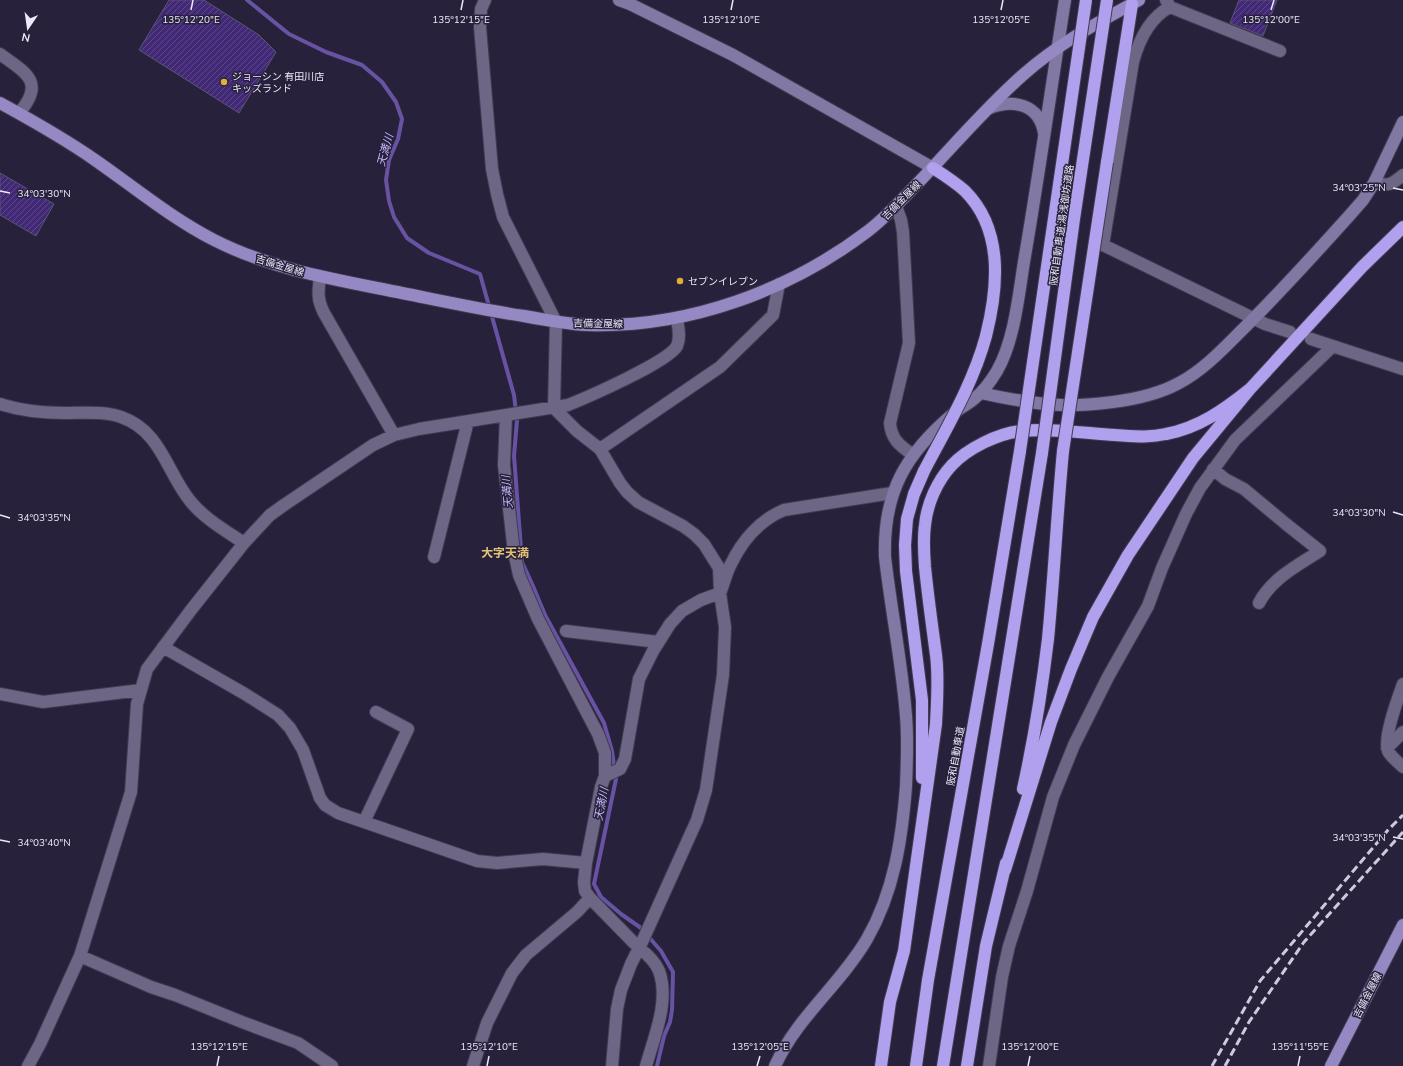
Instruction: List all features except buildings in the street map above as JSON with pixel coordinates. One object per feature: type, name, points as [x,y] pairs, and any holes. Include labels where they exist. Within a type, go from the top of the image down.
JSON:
[{"type":"highway","name":"阪和自動車道;湯浅御坊道路","points":[[1020,451],[1086,0]]},
{"type":"highway","name":"阪和自動車道;湯浅御坊道路","points":[[943,1066],[1042,453],[1074,219],[1107,0]]},
{"type":"highway","points":[[967,1066],[986,946],[1005,870],[1029,760],[1043,682],[1063,451],[1107,162],[1136,2]]},
{"type":"highway","points":[[919,849],[923,773],[922,700],[906,571],[905,545],[907,519],[914,494],[924,471],[970,382],[978,362],[986,336],[996,281],[996,260],[992,238],[985,219],[970,197],[955,182],[933,168]]},
{"type":"highway","points":[[1005,870],[1051,722],[1071,669],[1093,617],[1128,555],[1193,458],[1250,389],[1362,267],[1403,227]]},
{"type":"highway","points":[[881,1066],[890,1002],[904,951],[936,724],[936,656],[927,590],[924,526],[937,485],[959,458],[974,448],[995,438],[1020,431],[1046,431],[1139,437],[1166,435],[1212,417],[1250,389]]},
{"type":"highway","name":"阪和自動車道","points":[[916,1066],[928,980],[991,630],[1020,451]]},
{"type":"main road","name":"吉備金屋線","points":[[0,103],[71,144],[163,210],[214,240],[264,262],[320,277],[556,322],[588,325],[648,322],[677,318],[715,308],[761,292],[812,268],[842,249],[869,230],[896,206],[1024,73],[1058,47],[1089,27],[1136,2]]},
{"type":"main road","name":"吉備金屋線","points":[[1331,1066],[1403,925]]},
{"type":"street","points":[[485,0],[481,9],[480,27],[492,169],[503,216],[556,322],[554,408],[577,431],[600,449],[627,492],[638,502],[683,526],[694,534],[704,544],[719,568],[720,593],[725,627],[723,675],[706,790],[697,820],[625,979],[618,1000],[612,1066]]},
{"type":"street","points":[[619,0],[733,55],[933,168]]},
{"type":"street","points":[[775,1066],[790,1038],[804,1018],[846,969],[867,939],[882,906],[894,872],[904,814],[907,747],[903,688],[885,557],[885,528],[892,493],[912,454],[950,416],[981,393],[998,369],[1009,341],[1044,136],[1065,0]]},
{"type":"street","points":[[1280,51],[1168,4],[1152,21],[1140,42],[1134,57],[1103,245],[1254,319],[1290,332]]},
{"type":"street","points":[[0,54],[21,69],[31,81],[33,88],[27,104],[19,113]]},
{"type":"street","points":[[990,108],[1001,104],[1018,104],[1034,111],[1042,124],[1044,136]]},
{"type":"street","points":[[981,393],[1018,401],[1063,405],[1086,405],[1150,395],[1180,383],[1199,370],[1254,319],[1363,200],[1374,183],[1403,122]]},
{"type":"street","points":[[1374,183],[1386,185],[1393,184],[1403,176]]},
{"type":"street","points":[[896,206],[901,220],[909,343],[890,423],[890,431],[899,446],[912,454]]},
{"type":"street","points":[[320,277],[318,293],[320,304],[324,313],[394,435]]},
{"type":"street","points":[[600,449],[720,368],[773,315],[779,284]]},
{"type":"street","points":[[28,1066],[40,1044],[80,956],[131,792],[137,704],[147,670],[163,647],[244,543],[270,514],[373,445],[394,435],[405,431],[568,405],[584,399],[658,361],[677,346],[680,336],[677,318]]},
{"type":"street","points":[[1312,339],[1403,369]]},
{"type":"street","points":[[989,1066],[1002,977],[1009,946],[1027,891],[1044,828],[1060,779],[1074,745],[1108,678],[1148,606],[1162,568],[1186,514],[1200,488],[1235,440],[1333,346]]},
{"type":"street","points":[[0,404],[26,411],[104,414],[120,417],[132,422],[140,427],[155,443],[179,484],[196,508],[244,543]]},
{"type":"street","points":[[507,415],[504,465],[514,552],[520,575],[541,625],[598,734],[605,753],[605,776],[601,787],[586,864],[584,882],[586,891],[590,898],[641,945],[659,971],[662,990],[660,1014],[646,1066]]},
{"type":"street","points":[[434,557],[468,421]]},
{"type":"street","points":[[1213,469],[1225,479],[1244,488],[1320,551],[1299,564],[1269,587],[1259,603]]},
{"type":"street","points":[[605,776],[620,769],[625,760],[634,700],[639,680],[658,642],[670,624],[682,611],[701,600],[720,593],[731,564],[740,548],[766,519],[784,510],[892,493]]},
{"type":"street","points":[[566,631],[658,642]]},
{"type":"street","points":[[163,647],[245,694],[278,715],[290,728],[300,744],[320,798],[325,805],[338,813],[476,861],[489,863],[533,859],[586,864]]},
{"type":"street","points":[[1403,684],[1390,726],[1387,748],[1388,752],[1403,767]]},
{"type":"street","points":[[0,694],[43,702],[141,690]]},
{"type":"street","points":[[364,822],[408,729],[376,712]]},
{"type":"street","points":[[1387,748],[1403,732]]},
{"type":"street","points":[[473,1066],[487,1023],[512,973],[526,954],[577,912],[590,898]]},
{"type":"street","points":[[80,956],[151,987],[298,1043],[332,1066]]},
{"type":"waterway","name":"天満川","points":[[247,0],[289,34],[326,52],[362,65],[382,82],[396,102],[402,119],[398,139],[389,160],[386,180],[389,201],[394,217],[407,238],[429,253],[480,274],[514,395],[517,420],[514,456],[522,562],[545,615],[604,723],[612,751],[616,779],[594,884],[601,897],[641,928],[661,951],[673,972],[672,1010],[670,1022],[664,1036],[657,1066]]},
{"type":"railway","points":[[1212,1066],[1260,981],[1388,830],[1403,815]]},
{"type":"railway","points":[[1225,1066],[1249,1022],[1304,942],[1403,832]]},
{"type":"place","name":"ジョーシン 有田川店 キッズランド","points":[[224,82]]},
{"type":"place","name":"セブンイレブン","points":[[680,281]]},
{"type":"district","name":"大字天満","points":[[505,553]]}]
